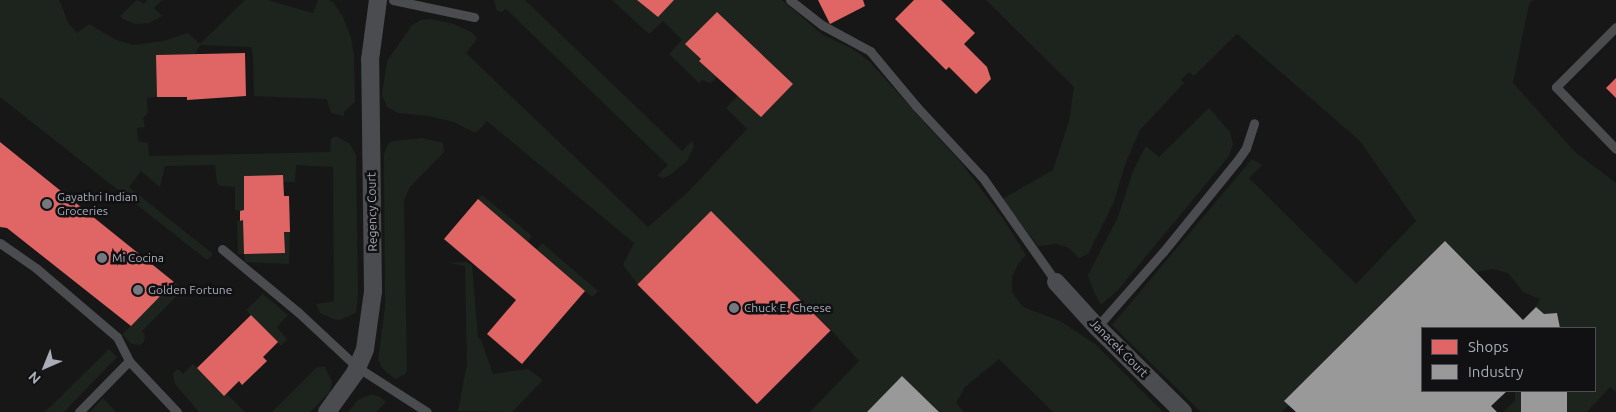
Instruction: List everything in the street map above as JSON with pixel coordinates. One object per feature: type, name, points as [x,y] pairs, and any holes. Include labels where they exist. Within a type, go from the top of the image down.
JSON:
[{"type":"street","name":"Regency Court","points":[[327,412],[358,367],[365,348],[373,291],[370,60],[378,0]]},
{"type":"street","name":"Janacek Court","points":[[1056,282],[1097,327],[1183,412]]},
{"type":"lane","points":[[393,0],[474,18]]},
{"type":"lane","points":[[790,0],[822,25],[870,52],[916,106],[983,178],[1056,282]]},
{"type":"lane","points":[[1616,27],[1556,87],[1616,149]]},
{"type":"lane","points":[[1097,327],[1163,252],[1237,161],[1246,148],[1254,124]]},
{"type":"lane","points":[[0,243],[36,268],[117,337],[129,361],[177,412]]},
{"type":"lane","points":[[222,249],[298,312],[358,367],[427,412]]},
{"type":"lane","points":[[79,412],[129,361]]},
{"type":"shaded area","points":[[0,0],[59,0],[69,24],[77,33],[89,24],[116,40],[133,45],[163,41],[188,33],[200,44],[245,0],[267,0],[313,13],[318,0],[329,0],[334,3],[343,17],[351,38],[354,55],[355,102],[344,112],[344,116],[331,113],[327,99],[254,96],[251,47],[200,45],[195,54],[156,55],[157,97],[147,98],[148,113],[143,118],[145,127],[137,128],[138,141],[148,143],[149,156],[330,152],[331,139],[336,136],[350,144],[356,155],[358,295],[356,313],[340,320],[333,319],[320,313],[316,304],[334,301],[333,167],[296,165],[295,182],[283,182],[283,175],[244,176],[244,210],[240,211],[235,210],[235,187],[220,186],[217,183],[215,165],[165,166],[160,187],[141,171],[129,187],[213,254],[207,260],[0,97]]},
{"type":"shaded area","points":[[137,0],[144,4],[147,0],[162,0],[154,8],[162,16],[149,23],[136,24],[124,20],[120,16]]},
{"type":"shaded area","points":[[494,0],[525,0],[682,151],[692,141],[694,146],[687,161],[670,175],[663,178],[657,176],[668,165],[506,9],[502,12],[497,11]]},
{"type":"shaded area","points":[[612,0],[637,0],[658,17],[674,0],[782,0],[823,35],[851,48],[869,61],[963,165],[1004,220],[1026,255],[1018,264],[1012,277],[1012,292],[1023,307],[1060,321],[1095,344],[1163,412],[1053,412],[999,359],[965,387],[956,403],[964,412],[939,412],[902,376],[867,412],[810,412],[859,361],[831,330],[711,212],[638,285],[623,265],[634,243],[487,121],[477,132],[473,132],[454,122],[429,116],[398,113],[387,107],[382,95],[387,61],[412,25],[421,20],[431,19],[454,24],[473,33],[477,39],[466,53],[648,227],[689,191],[747,129],[726,108],[738,95],[793,84],[717,12],[686,44],[717,77],[711,83],[702,80],[699,83],[669,54],[682,40],[663,21],[649,34]]},
{"type":"shaded area","points":[[986,0],[1533,0],[1529,4],[1513,83],[1575,152],[1616,183],[1616,392],[1610,387],[1587,412],[1567,412],[1567,392],[1596,392],[1596,327],[1560,327],[1557,313],[1544,314],[1536,307],[1540,299],[1523,292],[1508,273],[1493,269],[1477,272],[1445,241],[1285,400],[1289,405],[1282,412],[1201,412],[1112,325],[1252,159],[1262,165],[1249,178],[1356,284],[1416,221],[1360,141],[1237,34],[1194,76],[1189,72],[1181,80],[1184,83],[1140,130],[1126,162],[1113,204],[1088,254],[1079,258],[1069,248],[1056,244],[1038,246],[1002,199],[1053,170],[1069,121],[1074,87]]},
{"type":"shaded area","points":[[1209,108],[1230,132],[1233,144],[1229,156],[1118,290],[1101,305],[1088,275],[1118,217],[1133,171],[1146,146],[1159,157]]},
{"type":"shaded area","points":[[422,138],[443,143],[444,152],[410,187],[404,200],[407,370],[405,374],[395,379],[383,369],[378,360],[385,307],[384,154],[388,144],[393,141]]},
{"type":"shaded area","points":[[482,195],[532,236],[528,242],[478,199]]},
{"type":"shaded area","points":[[243,220],[244,254],[238,254],[237,221]]},
{"type":"shaded area","points":[[284,232],[290,232],[289,264],[245,262],[244,254],[284,253]]},
{"type":"shaded area","points":[[542,243],[598,291],[592,297],[585,291],[537,249]]},
{"type":"shaded area","points":[[466,262],[472,265],[478,337],[481,340],[493,374],[528,369],[543,380],[512,412],[458,411],[467,364],[465,266],[449,263]]},
{"type":"shaded area","points":[[174,282],[184,289],[142,331],[145,336],[144,342],[140,345],[132,344],[122,335]]},
{"type":"shaded area","points":[[263,294],[288,315],[277,327],[287,339],[281,346],[246,310]]},
{"type":"shaded area","points":[[109,349],[117,357],[64,412],[45,412]]},
{"type":"shaded area","points":[[193,364],[223,395],[226,393],[245,412],[199,412],[175,384],[173,373],[178,369],[183,374]]},
{"type":"shaded area","points":[[317,367],[325,367],[332,382],[330,392],[310,412],[272,412]]},
{"type":"shaded area","points":[[1515,392],[1521,392],[1521,412],[1503,412],[1515,401]]},
{"type":"shaded area","points":[[372,394],[386,402],[376,412],[348,412],[358,400]]},
{"type":"shaded area","points":[[103,398],[116,412],[90,412]]},
{"type":"building: Shops","points":[[637,0],[674,0],[658,17]]},
{"type":"building: Shops","points":[[818,0],[863,0],[865,6],[830,24]]},
{"type":"building: Shops","points":[[914,0],[941,0],[975,33],[964,44],[987,67],[991,79],[976,94],[949,67],[946,70],[895,19]]},
{"type":"building: Shops","points":[[717,12],[793,84],[761,117],[699,61],[701,59],[685,44]]},
{"type":"building: Shops","points":[[245,53],[246,96],[187,100],[187,97],[157,97],[156,55]]},
{"type":"building: Shops","points":[[1616,78],[1616,98],[1606,88]]},
{"type":"building: Shops","points":[[0,142],[174,282],[131,326],[7,228],[0,227]]},
{"type":"building: Shops","points":[[283,175],[284,196],[289,196],[290,232],[284,232],[285,253],[244,254],[243,220],[240,221],[240,211],[244,210],[244,176]]},
{"type":"building: Shops","points":[[478,199],[585,291],[522,364],[487,334],[516,300],[444,239]]},
{"type":"building: Shops","name":"Chuck E. Cheese","points":[[711,211],[831,331],[757,404],[637,285]]},
{"type":"building: Shops","points":[[251,315],[278,342],[263,357],[267,361],[242,385],[239,381],[224,396],[197,368]]},
{"type":"building: Industry","points":[[1445,241],[1523,320],[1536,307],[1544,314],[1557,313],[1560,327],[1421,327],[1421,392],[1506,392],[1491,406],[1497,412],[1296,412],[1284,401]]},
{"type":"building: Industry","points":[[902,376],[939,412],[867,412]]},
{"type":"building: Industry","points":[[1521,392],[1567,392],[1567,412],[1521,412]]},
{"type":"place","name":"Gayathri Indian Groceries","points":[[47,204]]},
{"type":"place","name":"Mi Cocina","points":[[102,258]]},
{"type":"place","name":"Golden Fortune","points":[[138,290]]},
{"type":"place","name":"Chuck E. Cheese","points":[[734,308]]}]
